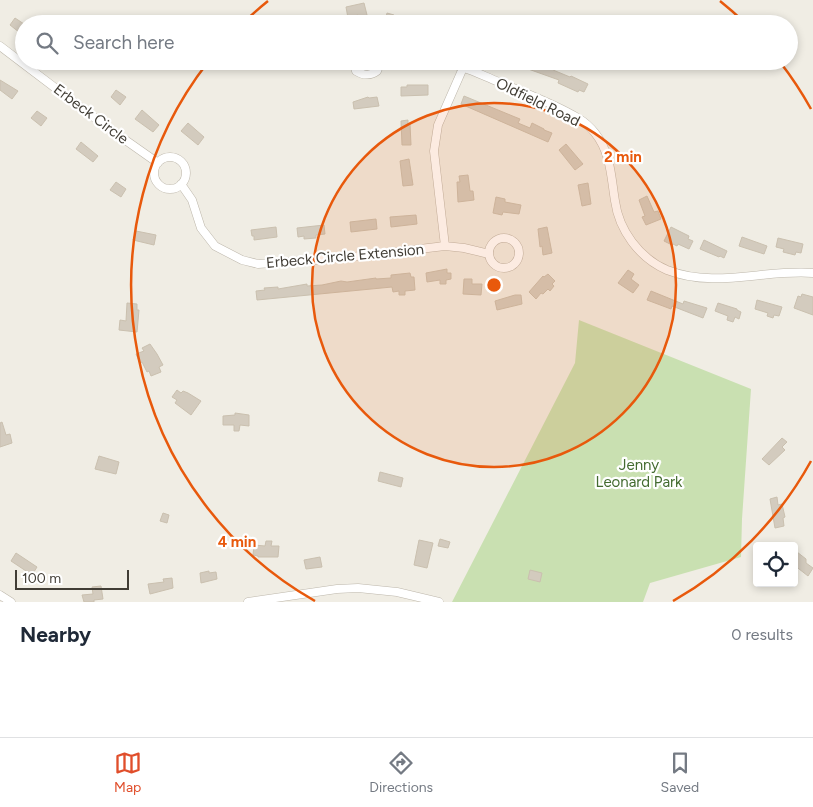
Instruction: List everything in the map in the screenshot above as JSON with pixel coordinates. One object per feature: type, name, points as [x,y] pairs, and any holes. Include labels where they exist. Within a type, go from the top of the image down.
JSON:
[{"type":"street","name":"Erbeck Circle","points":[[0,46],[15,57]]},
{"type":"street","name":"Erbeck Circle","points":[[32,70],[158,163]]},
{"type":"street","name":"Oldfield Road","points":[[356,70],[365,75],[378,70]]},
{"type":"street","points":[[446,246],[434,151],[438,125],[462,70]]},
{"type":"street","name":"Oldfield Road","points":[[468,70],[544,101],[579,119],[595,133],[607,154],[620,224],[638,250],[666,269],[687,276],[710,279],[813,273]]},
{"type":"street","points":[[169,157],[176,158],[182,162],[186,170],[186,176],[181,184],[169,188],[160,184],[154,173],[158,163],[169,157]]},
{"type":"street","name":"Erbeck Circle Extension","points":[[181,184],[192,200],[201,228],[215,246],[242,260],[258,264],[343,258],[446,246],[489,254]]},
{"type":"street","points":[[248,602],[336,589],[358,588],[397,592],[439,602]]},
{"type":"street","points":[[0,595],[11,602]]},
{"type":"green space","name":"Jenny Leonard Park","points":[[579,320],[751,389],[741,557],[650,583],[643,602],[452,602],[575,363]]},
{"type":"building","points":[[364,3],[367,15],[347,15],[346,7]]},
{"type":"building","points":[[15,18],[15,29],[10,25]]},
{"type":"building","points":[[531,70],[553,70],[588,84],[584,92],[579,90],[578,92],[558,83],[559,80]]},
{"type":"building","points":[[0,80],[18,91],[12,99],[0,90]]},
{"type":"building","points":[[407,85],[428,85],[428,95],[401,96],[401,87],[407,87]]},
{"type":"building","points":[[116,90],[126,97],[120,105],[111,97]]},
{"type":"building","points":[[464,96],[520,119],[518,123],[530,128],[532,123],[552,133],[548,142],[461,104]]},
{"type":"building","points":[[368,97],[377,97],[379,106],[354,109],[353,102]]},
{"type":"building","points":[[142,110],[159,125],[153,132],[135,119]]},
{"type":"building","points":[[37,111],[47,118],[41,126],[31,118]]},
{"type":"building","points":[[408,120],[408,124],[410,124],[411,145],[402,145],[401,121]]},
{"type":"building","points":[[188,123],[204,137],[198,145],[181,131]]},
{"type":"building","points":[[81,142],[98,156],[93,162],[76,149]]},
{"type":"building","points":[[566,144],[583,164],[575,170],[559,150]]},
{"type":"building","points":[[409,159],[413,185],[403,186],[400,161]]},
{"type":"building","points":[[468,175],[470,191],[473,191],[474,200],[458,202],[457,182],[460,182],[459,176]]},
{"type":"building","points":[[116,182],[126,189],[121,197],[110,190]]},
{"type":"building","points":[[588,183],[591,204],[582,206],[578,185]]},
{"type":"building","points":[[647,196],[654,212],[658,211],[661,219],[646,225],[642,217],[645,216],[639,200]]},
{"type":"building","points":[[496,197],[505,199],[505,202],[521,205],[519,214],[503,212],[502,215],[493,213]]},
{"type":"building","points":[[416,215],[417,224],[391,227],[390,217]]},
{"type":"building","points":[[376,219],[377,229],[351,232],[350,222]]},
{"type":"building","points":[[324,225],[325,234],[316,235],[316,238],[304,239],[304,236],[298,237],[297,228]]},
{"type":"building","points":[[276,227],[277,237],[254,240],[254,236],[252,236],[251,230]]},
{"type":"building","points":[[547,227],[552,253],[543,255],[538,229]]},
{"type":"building","points":[[671,227],[689,236],[688,239],[693,241],[689,249],[664,241]]},
{"type":"building","points":[[136,231],[156,235],[154,245],[133,240]]},
{"type":"building","points":[[742,237],[767,246],[764,254],[739,246]]},
{"type":"building","points":[[778,238],[803,244],[801,253],[796,252],[795,255],[783,252],[784,249],[776,247]]},
{"type":"building","points":[[704,240],[727,251],[724,258],[700,249]]},
{"type":"building","points":[[447,269],[447,273],[451,273],[451,279],[446,280],[446,284],[440,284],[440,280],[427,282],[426,273]]},
{"type":"building","points":[[628,270],[634,274],[631,279],[639,285],[633,293],[618,283]]},
{"type":"building","points":[[410,273],[411,277],[414,277],[415,290],[405,291],[405,295],[399,295],[399,291],[393,292],[392,287],[257,300],[256,291],[265,290],[264,288],[278,287],[278,289],[307,284],[307,286],[322,285],[341,281],[391,278],[391,275]]},
{"type":"building","points":[[548,274],[555,281],[552,284],[554,286],[550,291],[548,289],[543,294],[541,293],[536,299],[529,292],[543,276]]},
{"type":"building","points":[[464,279],[472,279],[472,284],[482,284],[481,295],[463,294]]},
{"type":"building","points":[[651,291],[683,304],[684,301],[707,308],[703,318],[672,306],[671,309],[647,300]]},
{"type":"building","points":[[802,294],[813,297],[813,315],[794,308],[798,296],[801,297]]},
{"type":"building","points":[[521,295],[522,304],[497,310],[495,301]]},
{"type":"building","points":[[757,300],[782,307],[779,316],[774,315],[773,318],[767,316],[768,313],[755,309]]},
{"type":"building","points":[[127,303],[137,304],[137,310],[139,310],[137,332],[119,330],[120,320],[126,321]]},
{"type":"building","points":[[718,303],[741,312],[739,319],[735,317],[733,322],[727,320],[728,316],[715,311]]},
{"type":"building","points":[[150,344],[163,365],[159,367],[161,372],[151,376],[142,362],[140,363],[136,354],[144,351],[142,348]]},
{"type":"building","points":[[177,390],[181,393],[183,391],[188,393],[201,401],[191,415],[175,403],[177,400],[172,397]]},
{"type":"building","points":[[235,413],[249,415],[249,426],[240,425],[239,431],[234,431],[234,425],[223,425],[223,416],[235,415]]},
{"type":"building","points":[[2,422],[6,435],[10,434],[12,443],[0,447],[0,423]]},
{"type":"building","points":[[782,438],[787,442],[782,447],[785,450],[769,465],[762,459]]},
{"type":"building","points":[[99,456],[119,462],[116,474],[95,469]]},
{"type":"building","points":[[380,472],[403,478],[401,487],[378,481]]},
{"type":"building","points":[[777,497],[778,505],[782,504],[785,517],[783,518],[784,526],[775,528],[770,499]]},
{"type":"building","points":[[163,513],[169,515],[167,523],[160,521]]},
{"type":"building","points":[[440,539],[450,542],[448,548],[438,546]]},
{"type":"building","points":[[419,540],[433,543],[427,568],[414,565]]},
{"type":"building","points":[[266,541],[272,541],[271,546],[279,546],[278,557],[258,557],[253,555],[254,545],[265,546]]},
{"type":"building","points":[[16,553],[37,567],[32,575],[11,561]]},
{"type":"building","points":[[798,553],[813,568],[808,576],[798,568]]},
{"type":"building","points":[[320,557],[322,567],[306,569],[304,560]]},
{"type":"building","points":[[530,570],[542,573],[540,582],[528,579]]},
{"type":"building","points":[[209,571],[209,573],[216,572],[217,579],[201,583],[200,573]]},
{"type":"building","points":[[172,578],[173,588],[150,594],[148,584],[164,582],[163,579]]},
{"type":"building","points":[[101,586],[103,599],[94,600],[94,602],[84,602],[82,595],[93,594],[92,587]]}]
